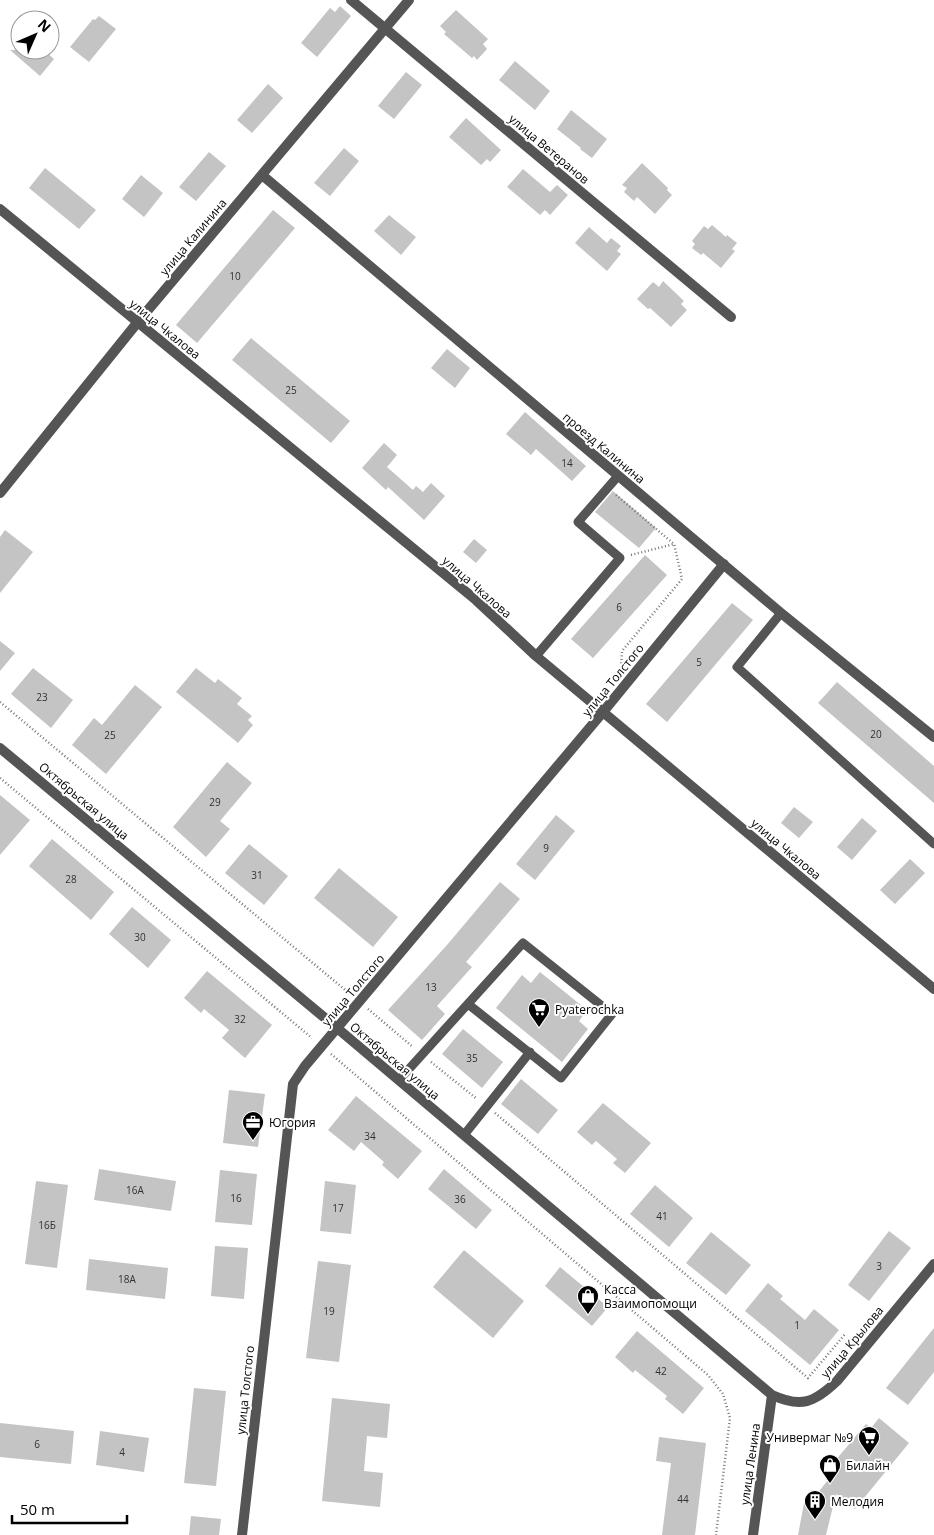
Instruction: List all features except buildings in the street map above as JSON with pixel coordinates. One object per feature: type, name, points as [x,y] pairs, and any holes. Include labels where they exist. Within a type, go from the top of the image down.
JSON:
[{"type":"street","name":"улица Ветеранов","points":[[351,0],[731,317]]},
{"type":"street","name":"улица Калинина","points":[[0,493],[137,323],[409,0]]},
{"type":"street","name":"проезд Калинина","points":[[262,175],[781,613],[934,737]]},
{"type":"street","name":"улица Чкалова","points":[[0,209],[476,600],[536,656],[934,989]]},
{"type":"street","name":"улица Толстого","points":[[242,1535],[293,1084],[300,1072],[603,712],[724,564]]},
{"type":"street","name":"Октябрьская улица","points":[[0,748],[464,1134],[772,1395]]},
{"type":"street","name":"улица Крылова","points":[[772,1395],[784,1401],[797,1403],[814,1399],[827,1390],[837,1381],[934,1264]]},
{"type":"street","name":"улица Ленина","points":[[753,1535],[772,1395]]},
{"type":"lane","points":[[536,656],[620,558],[578,522],[618,476]]},
{"type":"lane","points":[[781,613],[738,667],[934,844]]},
{"type":"lane","points":[[399,1080],[523,943],[612,1014],[561,1078],[468,1004]]},
{"type":"lane","points":[[464,1134],[530,1052]]},
{"type":"path","points":[[608,488],[674,544],[682,579],[622,651],[620,691]]},
{"type":"path","points":[[620,558],[674,544]]},
{"type":"path","points":[[0,778],[322,1046],[708,1375],[723,1394],[730,1418],[716,1535]]},
{"type":"place","name":"Pyaterochka","points":[[539,1028]]},
{"type":"place","name":"Югория","points":[[253,1141]]},
{"type":"place","name":"Касса Взаимопомощи","points":[[588,1315]]},
{"type":"place","name":"Универмаг №9","points":[[869,1456]]},
{"type":"place","name":"Билайн","points":[[830,1484]]},
{"type":"place","name":"Мелодия","points":[[815,1520]]}]
